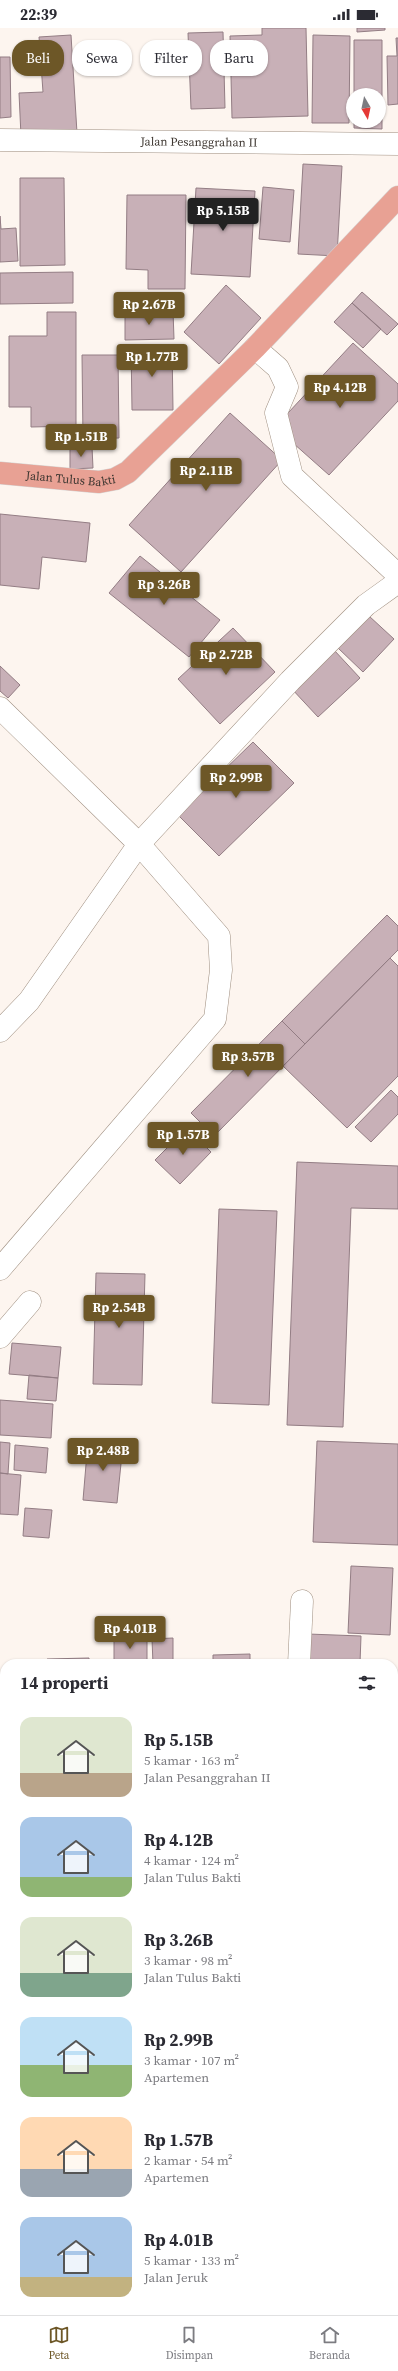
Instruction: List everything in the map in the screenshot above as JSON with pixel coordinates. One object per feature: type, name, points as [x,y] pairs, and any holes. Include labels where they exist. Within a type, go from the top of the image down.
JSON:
[{"type":"main road","name":"Jalan Tulus Bakti","points":[[0,473],[100,482],[115,479],[128,472],[155,448],[255,348],[398,197]]},
{"type":"street","name":"Jalan Pesanggrahan II","points":[[0,140],[398,144]]},
{"type":"street","points":[[255,348],[278,368],[287,387],[276,413],[292,476],[398,575]]},
{"type":"street","points":[[0,1031],[29,1001],[139,844],[295,675],[366,605],[398,582]]},
{"type":"street","points":[[0,708],[139,844],[218,936],[221,970],[215,1019],[0,1270]]},
{"type":"street","points":[[0,1336],[30,1302]]},
{"type":"street","points":[[299,1659],[302,1601]]},
{"type":"building","points":[[262,28],[306,28],[308,116],[232,118],[231,76],[268,76],[268,40],[230,40],[230,36],[262,35]]},
{"type":"building","points":[[357,28],[385,28],[385,30],[357,32]]},
{"type":"building","points":[[223,32],[223,40],[210,40],[210,76],[224,76],[225,108],[191,109],[190,76],[202,76],[202,40],[188,40],[188,33]]},
{"type":"building","points":[[71,35],[72,76],[74,76],[77,133],[21,136],[19,93],[43,92],[42,76],[64,76],[64,40],[39,40],[39,37]]},
{"type":"building","points":[[313,35],[350,36],[349,88],[346,88],[346,123],[312,123]]},
{"type":"building","points":[[396,38],[398,38],[398,104],[388,105],[387,56],[397,56]]},
{"type":"building","points":[[354,40],[382,40],[382,88],[354,88]]},
{"type":"building","points":[[0,57],[10,57],[11,117],[0,118]]},
{"type":"building","points":[[354,128],[382,128],[382,129]]},
{"type":"building","points":[[303,164],[342,166],[337,256],[298,254]]},
{"type":"building","points":[[20,178],[64,178],[65,265],[20,266]]},
{"type":"building","points":[[263,187],[294,190],[290,242],[259,239]]},
{"type":"building","points":[[196,188],[255,191],[250,277],[191,274]]},
{"type":"building","points":[[127,195],[186,195],[185,289],[148,289],[148,270],[126,269]]},
{"type":"building","points":[[0,216],[1,229],[16,228],[18,261],[0,262]]},
{"type":"building","points":[[73,272],[73,303],[0,304],[0,273]]},
{"type":"building","points":[[226,285],[261,318],[219,364],[184,332]]},
{"type":"building","points":[[362,292],[398,324],[387,335],[352,303]]},
{"type":"building","points":[[352,303],[381,329],[363,348],[334,322]]},
{"type":"building","points":[[173,311],[174,339],[125,340],[125,312]]},
{"type":"building","points":[[47,312],[76,312],[76,426],[31,427],[31,407],[9,407],[9,336],[47,336]]},
{"type":"building","points":[[353,343],[398,384],[398,401],[329,475],[275,427]]},
{"type":"building","points":[[131,345],[172,345],[173,410],[132,410]]},
{"type":"building","points":[[82,355],[118,355],[119,438],[83,439]]},
{"type":"building","points":[[230,413],[282,460],[181,572],[129,525]]},
{"type":"building","points":[[92,447],[93,468],[70,469],[70,448]]},
{"type":"building","points":[[0,514],[90,523],[86,562],[42,557],[39,589],[0,585]]},
{"type":"building","points":[[140,556],[220,620],[189,657],[109,593]]},
{"type":"building","points":[[369,616],[394,639],[363,672],[338,648]]},
{"type":"building","points":[[233,628],[275,672],[220,724],[178,679]]},
{"type":"building","points":[[334,650],[360,678],[318,717],[291,688]]},
{"type":"building","points":[[0,666],[20,685],[8,698],[0,691]]},
{"type":"building","points":[[253,742],[294,783],[219,856],[178,815]]},
{"type":"building","points":[[387,915],[398,926],[398,950],[305,1044],[282,1021]]},
{"type":"building","points":[[390,958],[398,966],[398,1076],[347,1128],[283,1066]]},
{"type":"building","points":[[282,1021],[305,1044],[214,1136],[191,1113]]},
{"type":"building","points":[[391,1090],[398,1097],[398,1114],[371,1142],[355,1127]]},
{"type":"building","points":[[187,1128],[211,1152],[180,1184],[155,1160]]},
{"type":"building","points":[[297,1162],[398,1166],[398,1209],[351,1208],[343,1427],[287,1425]]},
{"type":"building","points":[[219,1209],[277,1211],[269,1405],[212,1403]]},
{"type":"building","points":[[96,1273],[145,1274],[142,1385],[93,1384]]},
{"type":"building","points":[[12,1343],[61,1347],[58,1378],[9,1374]]},
{"type":"building","points":[[29,1375],[58,1378],[56,1401],[27,1399]]},
{"type":"building","points":[[0,1400],[53,1404],[51,1438],[0,1435]]},
{"type":"building","points":[[88,1441],[123,1444],[117,1503],[83,1500]]},
{"type":"building","points":[[317,1441],[398,1444],[398,1545],[313,1542]]},
{"type":"building","points":[[0,1442],[10,1443],[8,1474],[0,1473]]},
{"type":"building","points":[[15,1445],[48,1448],[46,1473],[14,1470]]},
{"type":"building","points":[[0,1473],[21,1475],[18,1515],[0,1514]]},
{"type":"building","points":[[25,1508],[52,1510],[49,1538],[23,1536]]},
{"type":"building","points":[[351,1566],[393,1568],[390,1635],[348,1633]]},
{"type":"building","points":[[308,1634],[361,1636],[360,1659],[307,1659]]},
{"type":"building","points":[[114,1637],[147,1637],[147,1659],[114,1659]]},
{"type":"building","points":[[173,1638],[173,1659],[153,1659],[152,1639]]},
{"type":"building","points":[[250,1654],[250,1659],[213,1659],[213,1655]]},
{"type":"building","points":[[89,1658],[89,1659],[47,1659]]}]
